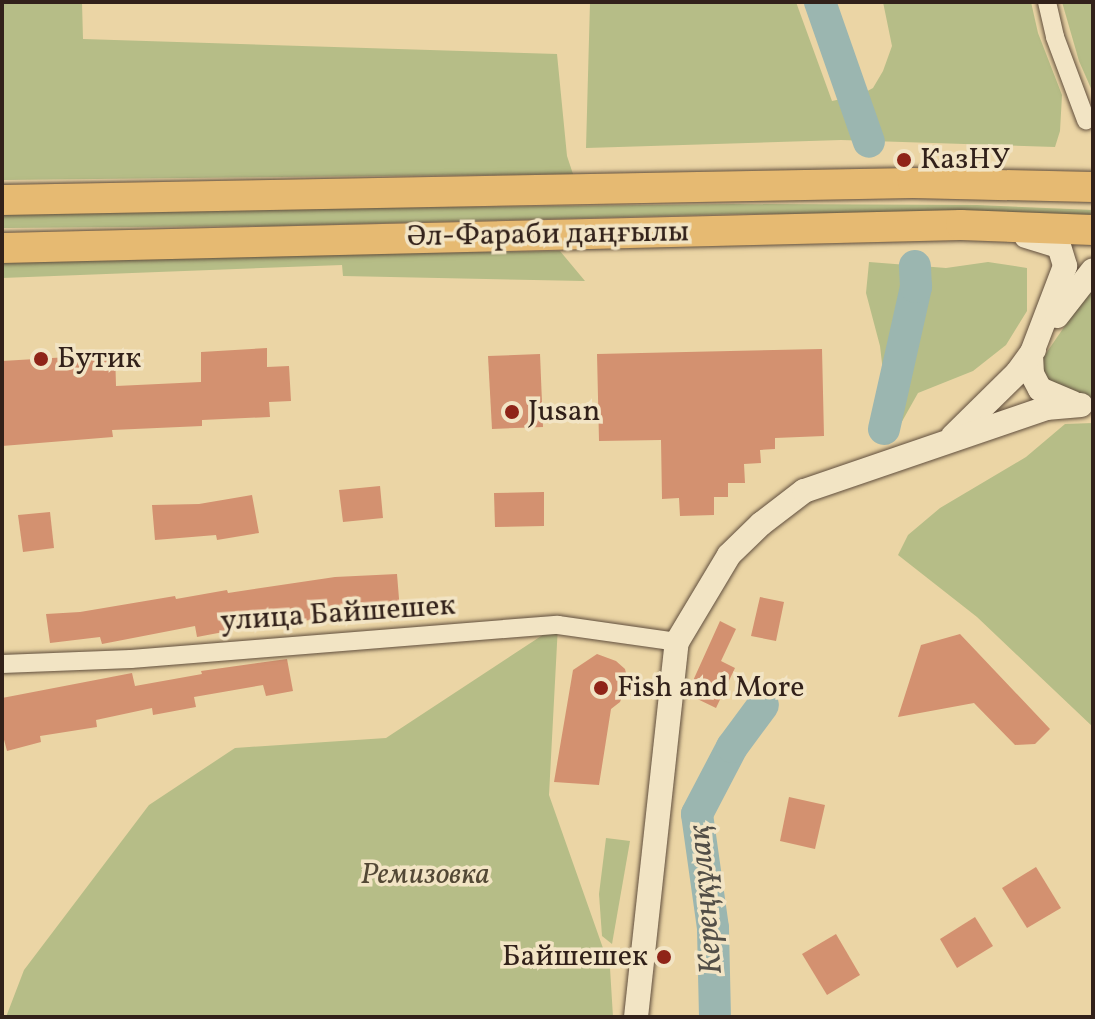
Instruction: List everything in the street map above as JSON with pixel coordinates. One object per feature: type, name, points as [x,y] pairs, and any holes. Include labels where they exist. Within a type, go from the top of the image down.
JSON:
[{"type":"main road","name":"Әл-Фараби даңғылы","points":[[2,200],[913,183],[1093,187]]},
{"type":"main road","name":"Әл-Фараби даңғылы","points":[[2,248],[961,225],[1093,230]]},
{"type":"street","points":[[1047,2],[1055,37],[1086,120]]},
{"type":"street","points":[[961,225],[1048,239],[1059,246],[1064,256],[1062,278],[1031,355],[1032,374],[1040,389]]},
{"type":"street","points":[[946,444],[1015,376],[1093,270]]},
{"type":"street","points":[[1015,376],[1087,406]]},
{"type":"street","points":[[636,1017],[677,642],[729,555],[761,524],[804,491],[1046,408],[1087,406]]},
{"type":"street","name":"улица Байшешек","points":[[2,664],[131,659],[558,625],[677,642]]},
{"type":"green space","points":[[2,2],[82,2],[83,39],[557,54],[567,156],[573,174],[2,180]]},
{"type":"green space","points":[[590,2],[796,2],[832,101],[860,95],[873,88],[883,71],[892,46],[883,2],[1031,2],[1038,33],[1062,95],[1060,131],[1055,147],[841,140],[586,148]]},
{"type":"green space","points":[[1062,2],[1093,2],[1093,93],[1079,61]]},
{"type":"green space","points":[[733,204],[977,205],[1093,210],[1093,219],[978,213],[737,214],[272,226],[2,228],[2,212]]},
{"type":"green space","points":[[560,251],[585,281],[343,276],[342,265],[2,278],[2,258]]},
{"type":"green space","points":[[869,262],[946,268],[988,262],[1027,268],[1027,311],[1006,345],[973,371],[918,393],[891,441],[880,346],[866,293]]},
{"type":"green space","points":[[1093,285],[1093,407],[1054,397],[1038,365]]},
{"type":"green space","points":[[1093,423],[1093,727],[977,617],[898,555],[908,535],[940,508],[1026,457],[1065,424]]},
{"type":"green space","name":"Ремизовка","points":[[558,625],[549,795],[610,968],[613,1017],[6,1017],[24,970],[149,805],[235,748],[386,738]]},
{"type":"green space","points":[[606,838],[630,841],[612,944],[602,936],[599,894]]},
{"type":"building","points":[[267,348],[267,367],[289,366],[291,401],[269,402],[270,417],[202,420],[202,426],[112,430],[113,437],[2,446],[2,361],[69,357],[69,352],[115,350],[116,386],[201,382],[201,352]]},
{"type":"building","points":[[822,349],[824,436],[775,438],[775,449],[760,450],[761,463],[744,464],[745,483],[728,483],[728,497],[714,497],[714,515],[680,516],[679,498],[662,499],[661,440],[599,441],[597,354]]},
{"type":"building","points":[[540,354],[543,427],[492,429],[488,356]]},
{"type":"building","points":[[380,486],[383,518],[343,522],[339,490]]},
{"type":"building","points":[[544,492],[544,526],[495,527],[494,493]]},
{"type":"building","points":[[252,495],[259,533],[217,540],[216,535],[155,540],[152,505],[199,504]]},
{"type":"building","points":[[50,512],[54,548],[23,552],[18,515]]},
{"type":"building","points":[[397,574],[400,611],[301,621],[300,617],[234,626],[234,630],[197,637],[195,626],[102,644],[100,637],[50,643],[46,614],[335,577]]},
{"type":"building","points":[[760,597],[784,602],[776,641],[751,636]]},
{"type":"building","points":[[720,621],[736,629],[721,661],[735,668],[716,708],[687,694]]},
{"type":"building","points":[[960,634],[1050,729],[1035,744],[1015,745],[974,703],[898,717],[921,645]]},
{"type":"building","points":[[597,654],[616,661],[625,669],[628,681],[620,702],[611,709],[599,785],[554,782],[573,670]]},
{"type":"building","points":[[287,659],[293,691],[266,696],[263,685],[194,697],[196,707],[153,715],[152,708],[96,720],[97,727],[40,736],[41,742],[7,751],[2,732],[2,698],[132,673],[135,686],[202,674],[201,671]]},
{"type":"building","points":[[789,797],[825,805],[815,849],[780,841]]},
{"type":"building","points":[[1036,867],[1061,908],[1027,928],[1002,888]]},
{"type":"building","points":[[975,917],[993,946],[957,968],[940,939]]},
{"type":"building","points":[[836,934],[860,975],[827,995],[802,954]]},
{"type":"waterway","name":"Кереңқұлақ","points":[[820,2],[869,142]]},
{"type":"waterway","name":"Кереңқұлақ","points":[[884,429],[916,287],[915,266]]},
{"type":"waterway","name":"Кереңқұлақ","points":[[715,1017],[713,928],[697,814],[732,747],[763,705]]},
{"type":"place","name":"КазНУ","points":[[904,160]]},
{"type":"place","name":"Бутик","points":[[41,359]]},
{"type":"place","name":"Jusan","points":[[512,412]]},
{"type":"place","name":"Fish and More","points":[[601,688]]},
{"type":"place","name":"Байшешек","points":[[664,957]]}]
